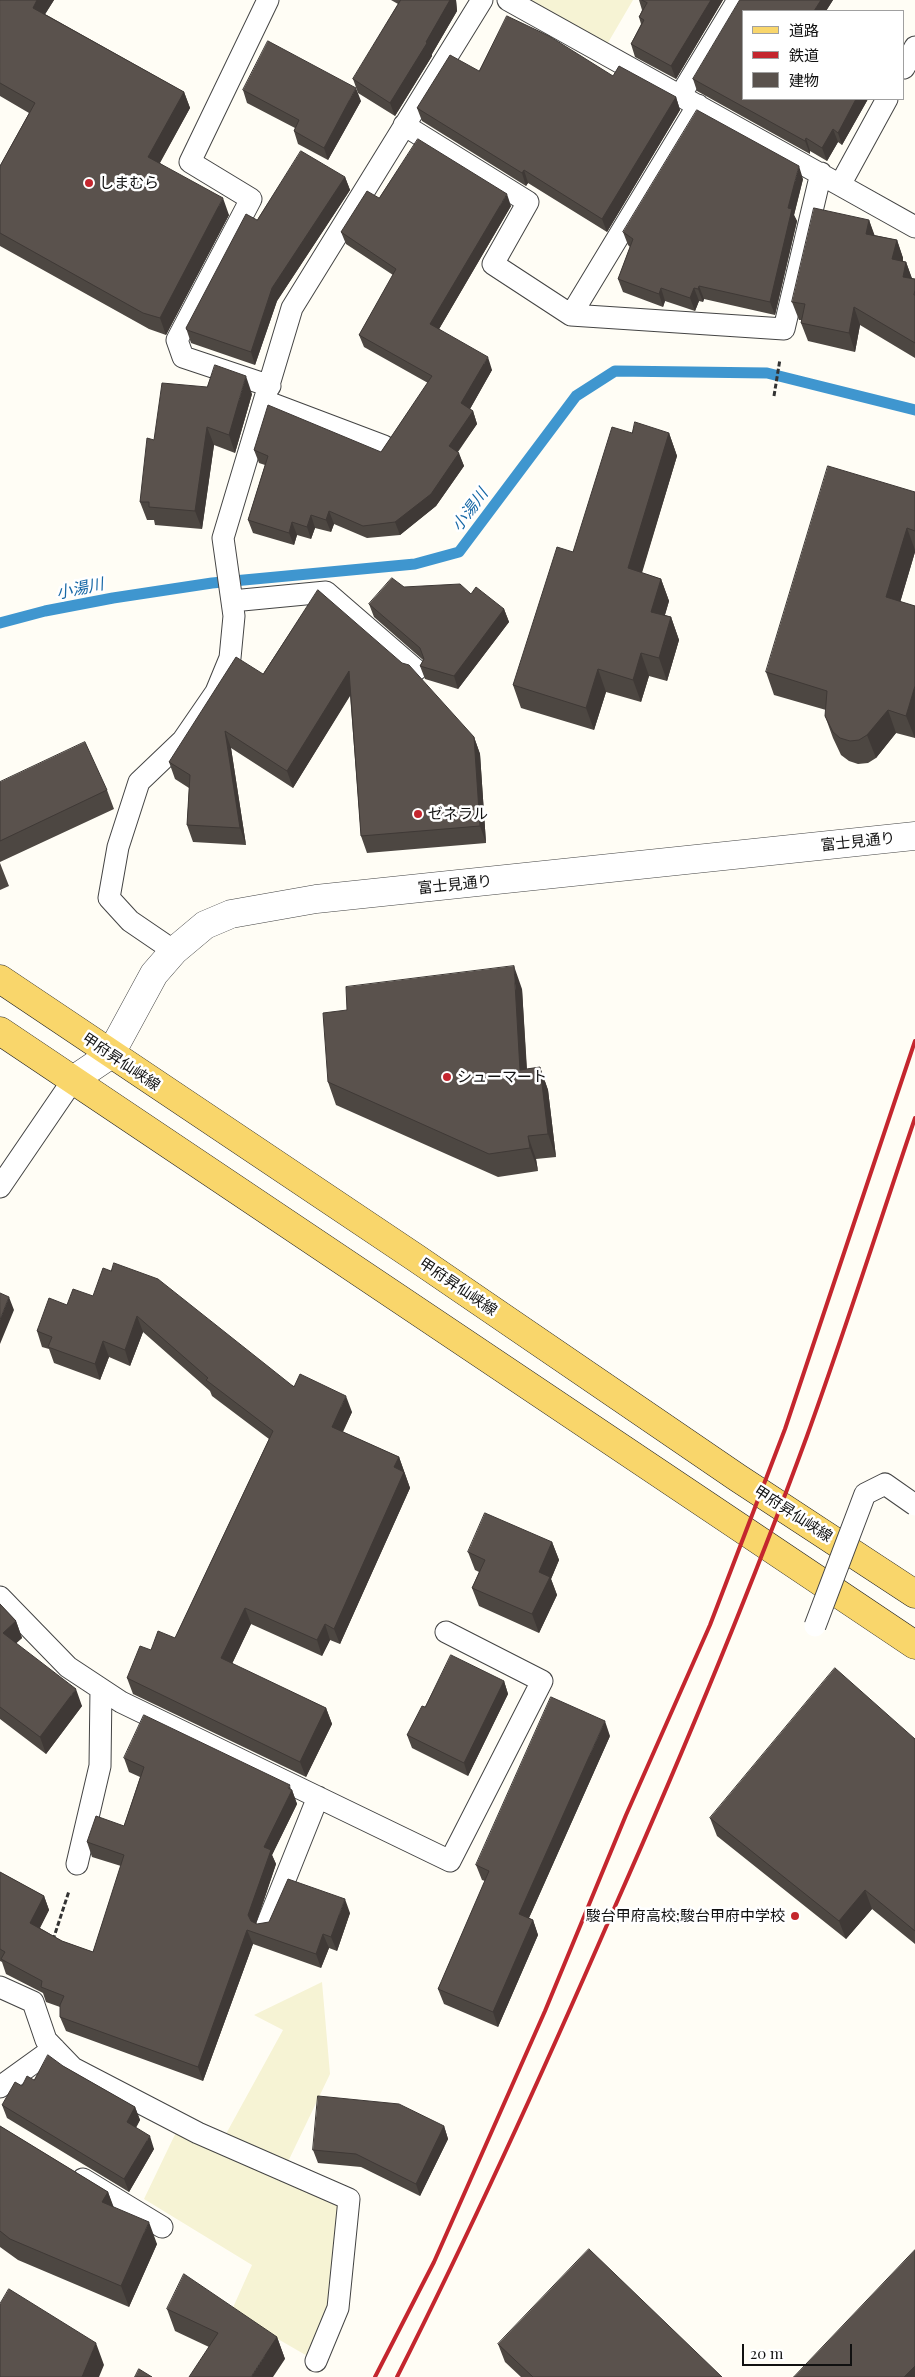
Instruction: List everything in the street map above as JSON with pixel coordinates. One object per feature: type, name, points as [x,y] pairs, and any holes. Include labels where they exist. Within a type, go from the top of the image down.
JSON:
[{"type":"main road","name":"甲府昇仙峡線","points":[[0,979],[110,1055],[416,1258],[738,1478],[915,1594]]},
{"type":"main road","points":[[0,1031],[915,1645]]},
{"type":"street","name":"富士見通り","points":[[73,1080],[110,1055],[154,974],[174,951],[205,925],[230,914],[267,906],[915,836]]},
{"type":"lane","points":[[268,0],[190,162],[251,198],[177,340],[183,357],[384,446]]},
{"type":"lane","points":[[174,951],[130,921],[109,898],[116,855],[139,782],[183,740],[216,692],[230,658],[234,616],[224,538],[292,308],[482,0]]},
{"type":"lane","points":[[508,0],[915,227]]},
{"type":"lane","points":[[571,315],[689,101],[738,0]]},
{"type":"lane","points":[[905,66],[915,47]]},
{"type":"lane","points":[[840,185],[886,100]]},
{"type":"lane","points":[[404,125],[528,202],[493,264],[571,315],[784,329],[820,173]]},
{"type":"lane","points":[[232,599],[326,592],[416,670]]},
{"type":"lane","points":[[0,1187],[73,1080]]},
{"type":"lane","points":[[815,1626],[865,1494],[885,1484],[915,1505]]},
{"type":"lane","points":[[0,1597],[68,1667],[121,1702],[450,1861],[542,1681],[446,1632]]},
{"type":"lane","points":[[77,1864],[100,1766],[101,1689]]},
{"type":"lane","points":[[266,1927],[318,1797]]},
{"type":"lane","points":[[0,1987],[33,2002],[46,2040],[73,2068],[186,2127],[349,2199],[338,2308],[316,2361]]},
{"type":"lane","points":[[0,2087],[54,2048]]},
{"type":"lane","points":[[65,2167],[162,2227]]},
{"type":"path","points":[[774,396],[781,350]]},
{"type":"path","points":[[51,1947],[77,1864]]},
{"type":"shaded area","points":[[508,0],[633,0],[602,53]]},
{"type":"shaded area","points":[[322,1982],[330,2074],[284,2170],[349,2199],[316,2361],[231,2312],[252,2265],[144,2199],[180,2124],[221,2143],[283,2030],[254,2015]]},
{"type":"building","name":"しまむら","points":[[0,0],[37,0],[33,8],[184,92],[148,157],[223,198],[160,318],[143,313],[0,233],[0,166],[35,103],[0,83]]},
{"type":"building","points":[[401,0],[450,0],[427,43],[390,103],[353,79]]},
{"type":"building","points":[[642,0],[711,0],[671,66],[631,44],[644,20],[639,17],[647,3]]},
{"type":"building","points":[[740,0],[821,0],[815,10],[742,10],[742,100],[855,100],[838,133],[833,129],[822,148],[806,138],[805,141],[693,79]]},
{"type":"building","points":[[507,16],[549,36],[613,76],[619,66],[676,97],[602,219],[524,170],[522,173],[417,108],[450,55],[479,71]]},
{"type":"building","points":[[268,41],[356,88],[324,148],[294,131],[299,120],[243,90]]},
{"type":"building","points":[[697,110],[799,166],[788,208],[792,209],[770,302],[699,286],[698,289],[694,288],[690,298],[661,288],[659,294],[618,279],[633,239],[623,232]]},
{"type":"building","points":[[418,139],[507,194],[430,324],[488,357],[461,403],[473,411],[449,446],[459,453],[431,494],[395,522],[363,526],[329,511],[326,520],[311,515],[307,527],[292,522],[289,533],[248,520],[268,456],[254,450],[268,405],[381,452],[432,376],[359,335],[396,269],[341,232],[367,191],[379,198]]},
{"type":"building","points":[[301,151],[345,177],[272,288],[251,352],[187,330],[186,328],[246,214],[257,220]]},
{"type":"building","points":[[814,208],[869,220],[866,234],[897,240],[892,259],[906,262],[903,277],[915,279],[915,343],[854,307],[849,333],[801,323],[805,304],[792,302]]},
{"type":"building","points":[[215,365],[246,376],[229,435],[207,427],[195,511],[149,507],[149,502],[140,502],[147,438],[154,440],[162,383],[207,387]]},
{"type":"building","points":[[635,422],[669,433],[628,568],[661,579],[651,612],[671,617],[659,658],[641,653],[633,680],[598,669],[586,708],[513,685],[557,547],[573,552],[612,427],[632,433]]},
{"type":"building","points":[[828,466],[915,492],[915,531],[907,528],[886,597],[915,606],[915,686],[906,716],[888,710],[867,735],[859,740],[850,741],[840,738],[833,732],[825,716],[827,691],[766,672]]},
{"type":"building","points":[[392,578],[404,587],[460,584],[471,594],[476,587],[504,609],[454,676],[420,666],[424,659],[420,648],[369,604]]},
{"type":"building","points":[[318,590],[402,663],[409,665],[474,737],[480,826],[361,836],[349,671],[287,771],[225,731],[240,828],[187,825],[190,775],[169,762],[236,657],[263,674]]},
{"type":"building","points":[[85,742],[107,790],[0,841],[0,782]]},
{"type":"building","points":[[514,966],[520,1070],[540,1067],[548,1134],[528,1136],[530,1148],[489,1154],[328,1082],[323,1013],[347,1010],[346,987]]},
{"type":"building","points":[[114,1263],[158,1279],[294,1387],[300,1374],[346,1396],[332,1427],[399,1457],[394,1467],[404,1472],[334,1629],[325,1624],[317,1640],[245,1608],[221,1658],[326,1708],[300,1762],[127,1678],[140,1646],[151,1650],[158,1631],[175,1638],[273,1431],[206,1380],[208,1378],[137,1316],[125,1350],[103,1341],[95,1364],[48,1347],[52,1337],[37,1331],[49,1298],[67,1305],[73,1289],[93,1296],[103,1268],[111,1271]]},
{"type":"building","points":[[0,1293],[9,1297],[0,1320]]},
{"type":"building","points":[[485,1513],[552,1542],[539,1572],[550,1577],[532,1614],[472,1588],[485,1560],[468,1552]]},
{"type":"building","points":[[0,1604],[16,1621],[3,1633],[76,1689],[40,1737],[0,1707]]},
{"type":"building","points":[[451,1655],[504,1681],[464,1763],[407,1735],[422,1706],[425,1707]]},
{"type":"building","points":[[835,1668],[915,1739],[915,1931],[865,1890],[839,1921],[710,1818]]},
{"type":"building","points":[[551,1697],[605,1721],[519,1914],[533,1920],[493,2012],[438,1989],[489,1871],[476,1865]]},
{"type":"building","points":[[144,1715],[290,1785],[288,1788],[292,1790],[264,1847],[271,1850],[248,1915],[251,1921],[257,1924],[269,1922],[288,1879],[345,1899],[331,1937],[323,1934],[316,1954],[247,1930],[198,2067],[60,2017],[60,2005],[64,1996],[41,1987],[42,1981],[1,1959],[5,1952],[0,1949],[0,1872],[44,1896],[30,1923],[62,1941],[93,1952],[124,1855],[87,1842],[96,1816],[124,1826],[144,1767],[124,1758]]},
{"type":"building","points":[[48,2055],[63,2066],[135,2107],[127,2122],[150,2136],[124,2179],[2,2105],[15,2082],[22,2086],[27,2076],[34,2080]]},
{"type":"building","points":[[318,2096],[399,2104],[444,2126],[416,2184],[356,2154],[313,2150]]},
{"type":"building","points":[[0,2126],[108,2192],[102,2202],[149,2222],[121,2286],[10,2239],[0,2231]]},
{"type":"building","points":[[589,2249],[722,2377],[533,2377],[498,2344]]},
{"type":"building","points":[[915,2250],[915,2366],[904,2377],[794,2377]]},
{"type":"building","points":[[184,2274],[277,2337],[251,2377],[189,2377],[218,2333],[167,2309]]},
{"type":"building","points":[[9,2289],[96,2343],[82,2377],[0,2377],[0,2304]]},
{"type":"building","points":[[139,2369],[152,2377],[135,2377]]},
{"type":"waterway","name":"小湯川","points":[[0,623],[45,611],[113,598],[212,583],[415,564],[459,552],[576,396],[615,371],[767,373],[915,410]]},
{"type":"railway","points":[[375,2377],[434,2262],[545,2011],[626,1815],[710,1625],[785,1429],[915,1041]]},
{"type":"railway","points":[[397,2377],[454,2262],[535,2087],[639,1852],[714,1675],[762,1556],[807,1436],[915,1118]]},
{"type":"place","name":"しまむら","points":[[89,183]]},
{"type":"place","name":"ゼネラル","points":[[418,814]]},
{"type":"place","name":"シューマート","points":[[447,1077]]},
{"type":"place","name":"駿台甲府高校;駿台甲府中学校","points":[[795,1916]]}]
